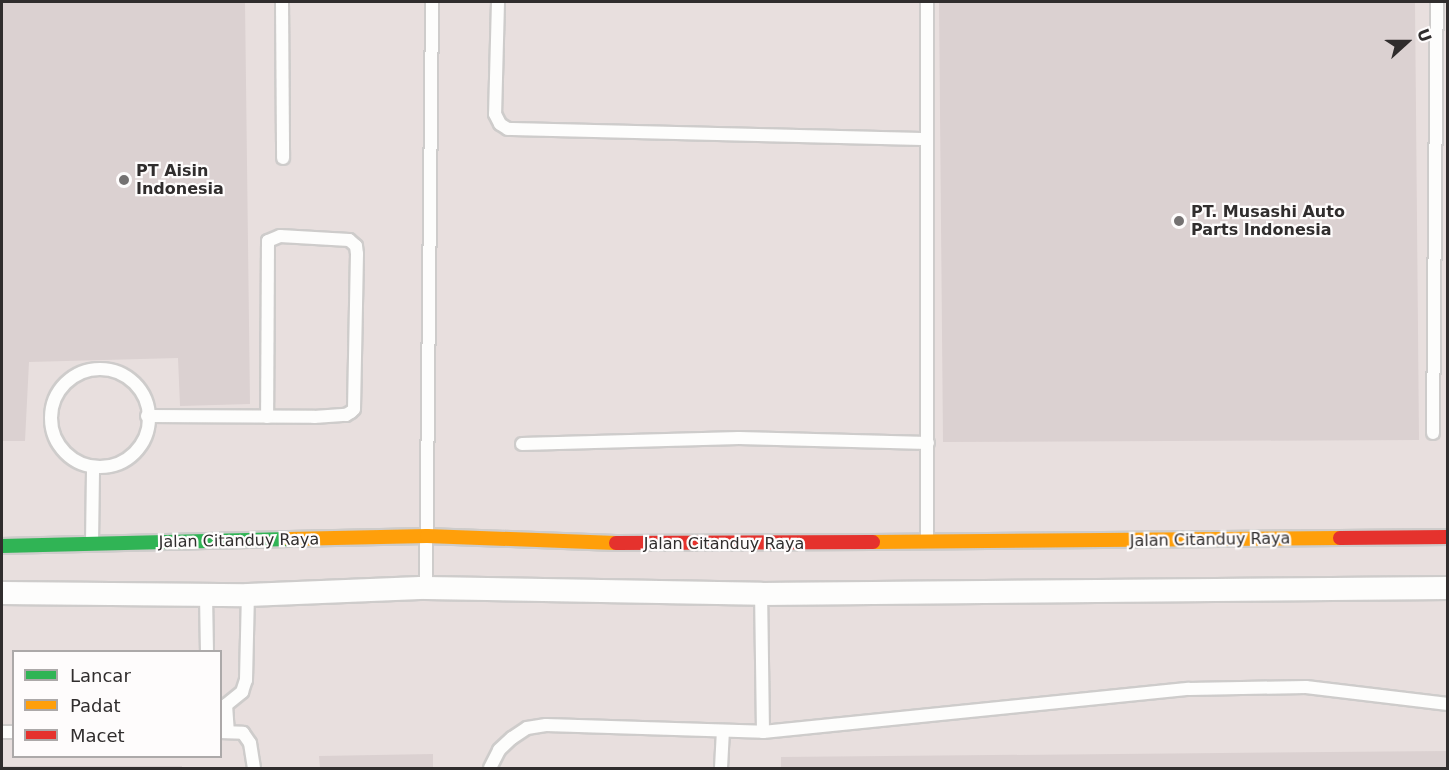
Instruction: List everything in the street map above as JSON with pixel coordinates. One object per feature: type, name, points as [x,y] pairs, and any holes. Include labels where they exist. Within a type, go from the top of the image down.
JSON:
[{"type":"street","name":"Jalan Citanduy Raya","points":[[2,546],[427,536],[630,544],[1448,537]]},
{"type":"street","points":[[2,593],[248,595],[426,588],[761,594],[1448,588]]},
{"type":"lane","points":[[282,2],[284,158]]},
{"type":"lane","points":[[426,588],[432,2]]},
{"type":"lane","points":[[498,2],[495,114],[500,124],[508,129],[926,139]]},
{"type":"lane","points":[[927,2],[927,543]]},
{"type":"lane","points":[[1433,433],[1437,2]]},
{"type":"lane","points":[[147,416],[267,417],[346,415],[354,409],[357,254],[356,246],[350,240],[280,236],[268,242],[267,417]]},
{"type":"lane","points":[[108,370],[135,383],[146,401],[147,416],[149,426],[138,449],[118,464],[93,467],[74,460],[59,445],[51,426],[52,405],[62,386],[82,372],[108,370]]},
{"type":"lane","points":[[522,444],[739,438],[928,443]]},
{"type":"lane","points":[[92,544],[93,467]]},
{"type":"lane","points":[[761,594],[763,732]]},
{"type":"lane","points":[[206,595],[207,650]]},
{"type":"lane","points":[[248,595],[246,680],[242,692],[223,703],[224,732],[243,733],[250,743],[254,768]]},
{"type":"lane","points":[[490,768],[499,750],[527,728],[546,725],[763,732],[1189,689],[1306,687],[1448,704]]},
{"type":"lane","points":[[721,768],[723,731]]},
{"type":"shaded area","points":[[2,2],[1447,2],[1447,768],[2,768]]},
{"type":"building","name":"PT Aisin Indonesia","points":[[2,2],[245,2],[250,404],[180,406],[178,358],[29,362],[25,441],[2,441]]},
{"type":"building","name":"PT. Musashi Auto Parts Indonesia","points":[[939,2],[1415,2],[1419,440],[943,442]]},
{"type":"building","points":[[1448,751],[1448,768],[781,768],[781,757]]},
{"type":"building","points":[[433,754],[433,768],[320,768],[319,756]]},
{"type":"building","points":[[2,766],[182,766],[182,768],[2,768]]},
{"type":"traffic: fast","points":[[2,546],[289,539]]},
{"type":"traffic: slow","points":[[289,539],[427,536],[616,543]]},
{"type":"traffic: slow","points":[[873,542],[1340,538]]},
{"type":"traffic: jam","points":[[1340,538],[1448,537]]},
{"type":"traffic: jam","points":[[616,543],[873,542]]},
{"type":"place","name":"PT Aisin Indonesia","points":[[124,180]]},
{"type":"place","name":"PT. Musashi Auto Parts Indonesia","points":[[1179,221]]}]
